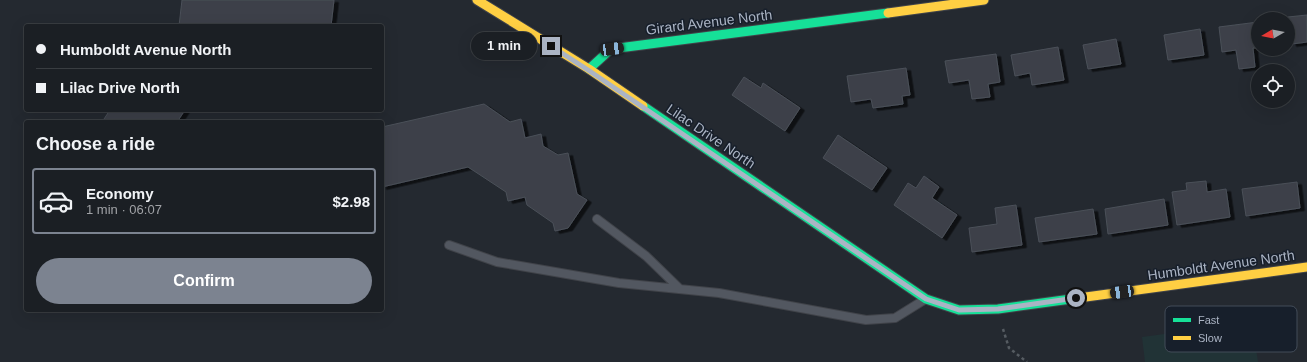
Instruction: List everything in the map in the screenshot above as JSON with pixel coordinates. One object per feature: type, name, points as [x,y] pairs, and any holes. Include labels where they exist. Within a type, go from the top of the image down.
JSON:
[{"type":"street","name":"Lilac Drive North","points":[[477,0],[588,70],[926,299]]},
{"type":"street","name":"Girard Avenue North","points":[[588,70],[612,49],[984,0]]},
{"type":"street","name":"Humboldt Avenue North","points":[[926,299],[959,310],[998,309],[1307,267]]},
{"type":"lane","points":[[597,219],[646,256],[680,289]]},
{"type":"lane","points":[[449,245],[497,262],[619,283],[719,293],[866,320],[896,318],[926,299]]},
{"type":"path","points":[[998,309],[1006,342],[1010,348],[1027,362]]},
{"type":"shaded area","points":[[1165,334],[1165,352],[1256,352],[1258,362],[1145,362],[1142,337]]},
{"type":"building","points":[[182,0],[334,0],[331,24],[179,24]]},
{"type":"building","points":[[1307,15],[1307,42],[1295,44],[1295,16]]},
{"type":"building","points":[[1251,23],[1251,56],[1254,56],[1255,64],[1251,64],[1251,68],[1239,69],[1236,50],[1222,52],[1219,27]]},
{"type":"building","points":[[1200,29],[1204,55],[1168,60],[1164,35]]},
{"type":"building","points":[[1116,39],[1121,64],[1088,69],[1083,45]]},
{"type":"building","points":[[1058,47],[1064,80],[1032,85],[1030,73],[1015,76],[1011,55]]},
{"type":"building","points":[[996,54],[1000,82],[988,84],[990,97],[972,99],[969,80],[949,83],[945,61]]},
{"type":"building","points":[[906,68],[910,95],[902,96],[903,104],[873,108],[871,99],[851,102],[847,76]]},
{"type":"building","points":[[744,77],[761,88],[763,83],[800,108],[785,131],[732,95]]},
{"type":"building","points":[[484,104],[510,122],[521,119],[525,138],[541,134],[543,146],[558,155],[568,153],[577,194],[587,200],[568,228],[555,231],[553,223],[527,205],[525,197],[508,201],[506,192],[468,167],[384,187],[384,127]]},
{"type":"building","points":[[109,112],[184,112],[178,120],[103,120]]},
{"type":"building","points":[[838,135],[887,168],[872,190],[823,158]]},
{"type":"building","points":[[924,176],[939,187],[932,198],[957,215],[942,238],[894,205],[908,183],[916,188]]},
{"type":"building","points":[[1206,181],[1207,192],[1226,189],[1230,217],[1177,225],[1172,192],[1187,190],[1186,183]]},
{"type":"building","points":[[1297,182],[1300,208],[1246,216],[1242,189]]},
{"type":"building","points":[[1164,199],[1168,225],[1108,234],[1105,209]]},
{"type":"building","points":[[1016,205],[1022,245],[972,252],[969,228],[997,224],[995,208]]},
{"type":"building","points":[[1093,209],[1097,234],[1039,242],[1035,218]]},
{"type":"traffic: fast","points":[[589,69],[611,49],[888,13]]},
{"type":"traffic: fast","points":[[643,106],[926,299],[959,310],[998,309],[1071,299]]},
{"type":"traffic: slow","points":[[477,0],[589,69],[643,106]]},
{"type":"traffic: slow","points":[[888,13],[984,0]]},
{"type":"traffic: slow","points":[[1071,299],[1307,267]]},
{"type":"route","points":[[551,46],[926,299],[959,310],[998,309],[1076,298]]}]
